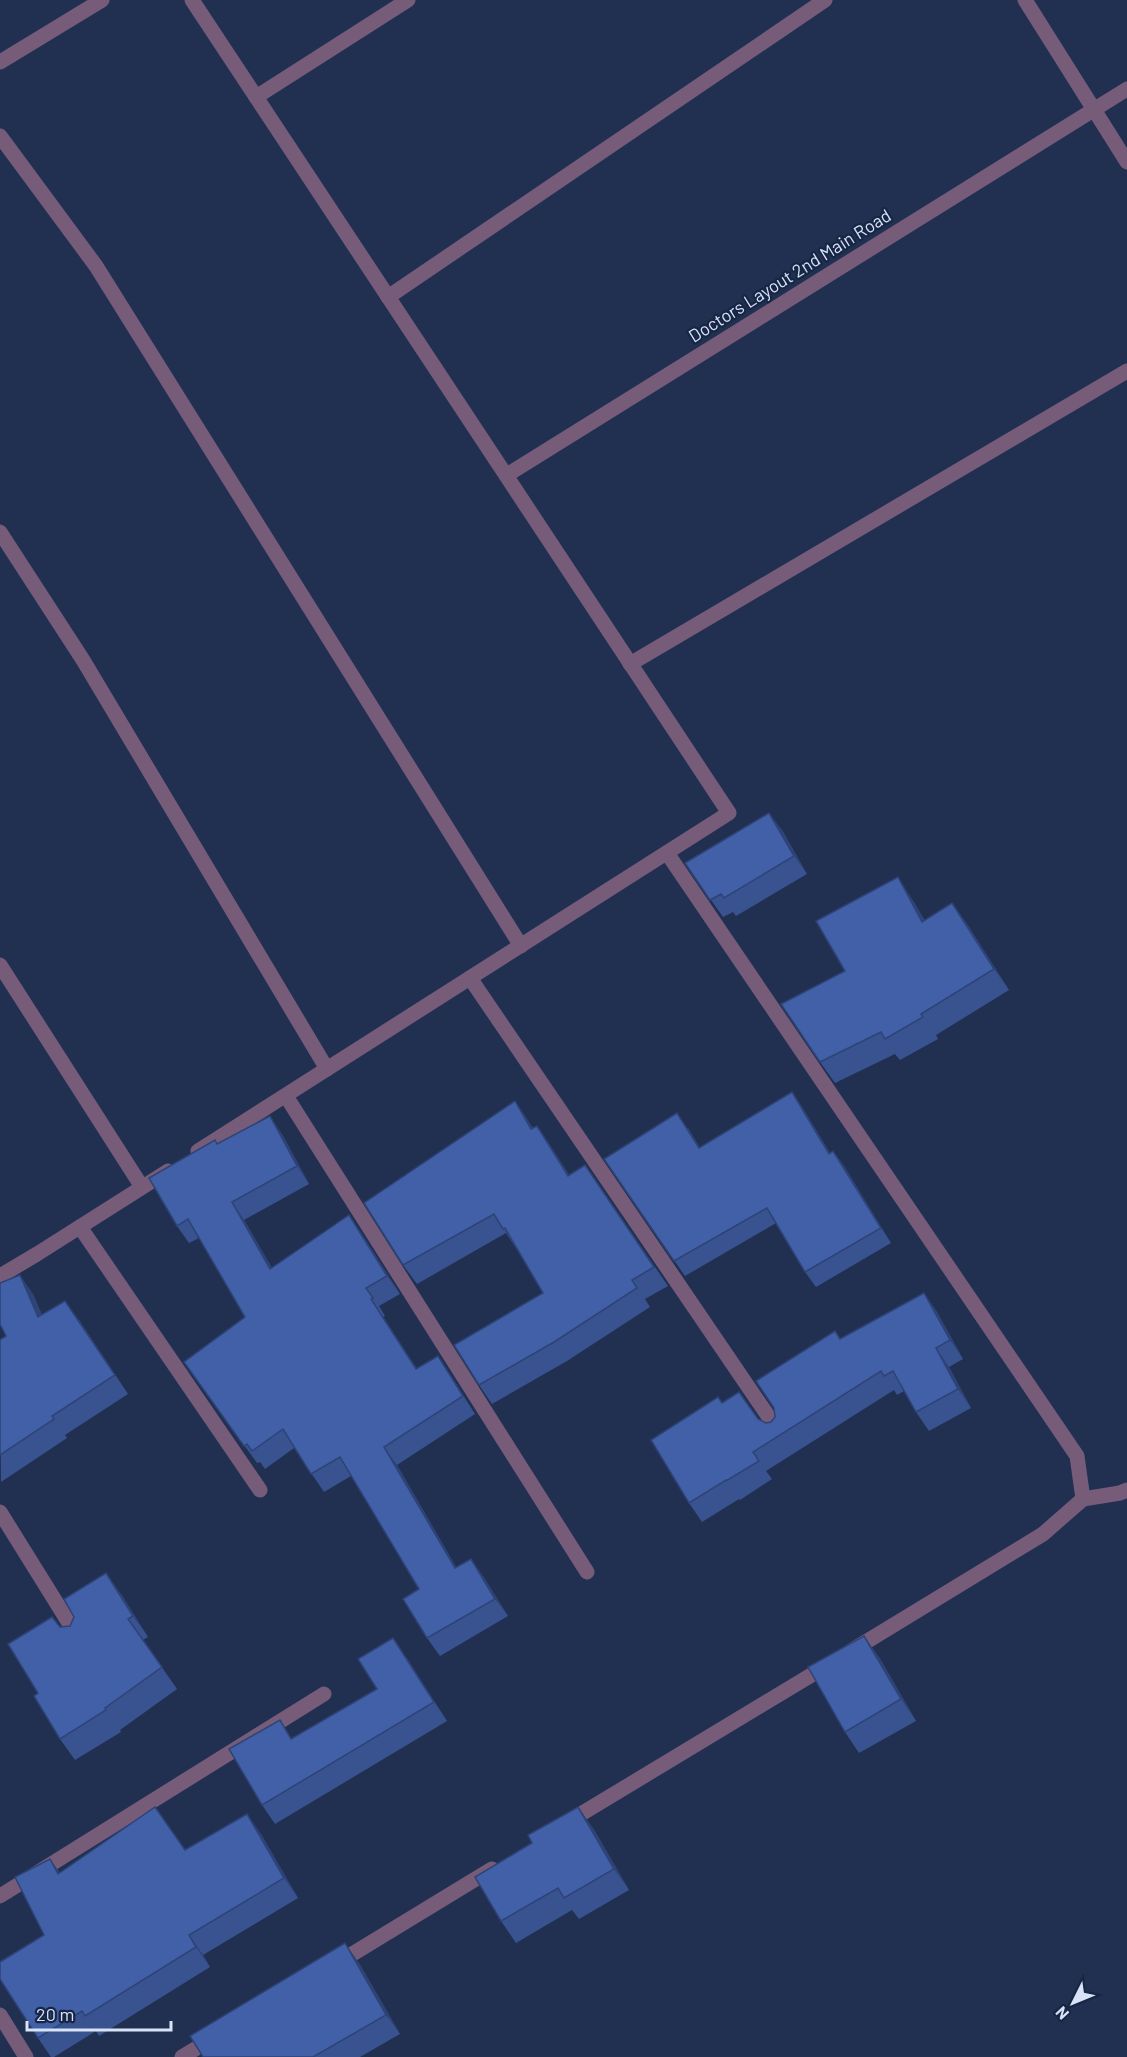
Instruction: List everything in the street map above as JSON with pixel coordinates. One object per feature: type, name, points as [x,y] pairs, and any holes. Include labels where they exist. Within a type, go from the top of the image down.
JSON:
[{"type":"street","points":[[0,62],[102,0]]},
{"type":"street","points":[[0,1275],[80,1227],[729,813],[192,0]]},
{"type":"street","points":[[256,97],[408,0]]},
{"type":"street","points":[[388,297],[825,0]]},
{"type":"street","points":[[1025,0],[1127,162]]},
{"type":"street","name":"Doctors Layout 2nd Main Road","points":[[507,475],[1127,89]]},
{"type":"street","points":[[0,136],[96,266],[521,946]]},
{"type":"street","points":[[630,664],[1127,371]]},
{"type":"street","points":[[0,532],[83,660],[327,1069]]},
{"type":"street","points":[[667,853],[1077,1456],[1083,1499]]},
{"type":"street","points":[[0,965],[142,1187]]},
{"type":"street","points":[[470,978],[779,1432]]},
{"type":"street","points":[[286,1096],[587,1572]]},
{"type":"street","points":[[80,1227],[260,1490]]},
{"type":"street","points":[[551,1833],[1043,1534],[1083,1499],[1127,1490]]},
{"type":"street","points":[[0,1512],[79,1639]]},
{"type":"street","points":[[0,1896],[324,1694]]},
{"type":"street","points":[[325,1970],[500,1864]]},
{"type":"street","points":[[0,2014],[26,2057]]},
{"type":"street","points":[[182,2057],[223,2032]]},
{"type":"building","points":[[769,813],[794,856],[724,898],[721,894],[710,900],[685,863]]},
{"type":"building","points":[[898,877],[922,922],[952,903],[994,969],[921,1014],[923,1017],[885,1039],[881,1032],[820,1062],[781,1004],[845,971],[816,921]]},
{"type":"building","points":[[792,1092],[829,1154],[833,1151],[881,1228],[805,1272],[767,1208],[674,1261],[604,1159],[677,1113],[699,1148]]},
{"type":"building","points":[[515,1101],[531,1129],[537,1126],[568,1176],[585,1165],[654,1267],[632,1280],[637,1288],[554,1342],[479,1385],[454,1345],[543,1293],[505,1228],[503,1229],[494,1214],[403,1265],[364,1203]]},
{"type":"building","points":[[270,1116],[297,1166],[232,1202],[270,1269],[349,1215],[387,1276],[366,1288],[373,1298],[371,1299],[416,1369],[438,1356],[463,1396],[384,1447],[455,1568],[471,1559],[495,1599],[427,1638],[403,1599],[419,1589],[340,1457],[311,1474],[283,1429],[252,1451],[247,1444],[244,1446],[184,1362],[245,1317],[188,1219],[177,1226],[149,1178],[215,1140],[217,1144]]},
{"type":"building","points":[[20,1275],[38,1317],[65,1301],[115,1375],[52,1416],[54,1419],[0,1455],[0,1340],[6,1336],[0,1324],[0,1283]]},
{"type":"building","points":[[924,1293],[950,1340],[936,1348],[958,1389],[916,1412],[893,1371],[884,1376],[881,1371],[753,1452],[759,1461],[689,1503],[651,1440],[718,1397],[722,1403],[739,1392],[758,1419],[766,1423],[771,1422],[775,1417],[774,1408],[756,1381],[835,1331],[840,1339]]},
{"type":"building","points":[[106,1573],[133,1616],[128,1619],[162,1667],[105,1708],[106,1710],[60,1739],[34,1696],[38,1693],[8,1644],[52,1617],[60,1627],[70,1626],[74,1617],[64,1599]]},
{"type":"building","points":[[864,1636],[901,1699],[845,1732],[808,1667]]},
{"type":"building","points":[[393,1638],[434,1702],[262,1805],[229,1749],[280,1720],[291,1739],[377,1689],[358,1659]]},
{"type":"building","points":[[155,1807],[185,1850],[247,1814],[284,1878],[189,1935],[196,1947],[85,2016],[82,2011],[38,2038],[0,1979],[0,1962],[44,1935],[15,1877],[50,1859],[58,1874]]},
{"type":"building","points":[[578,1807],[614,1869],[564,1898],[558,1888],[501,1921],[475,1877],[532,1843],[528,1835]]},
{"type":"building","points":[[345,1943],[386,2015],[313,2057],[203,2057],[190,2036]]}]
